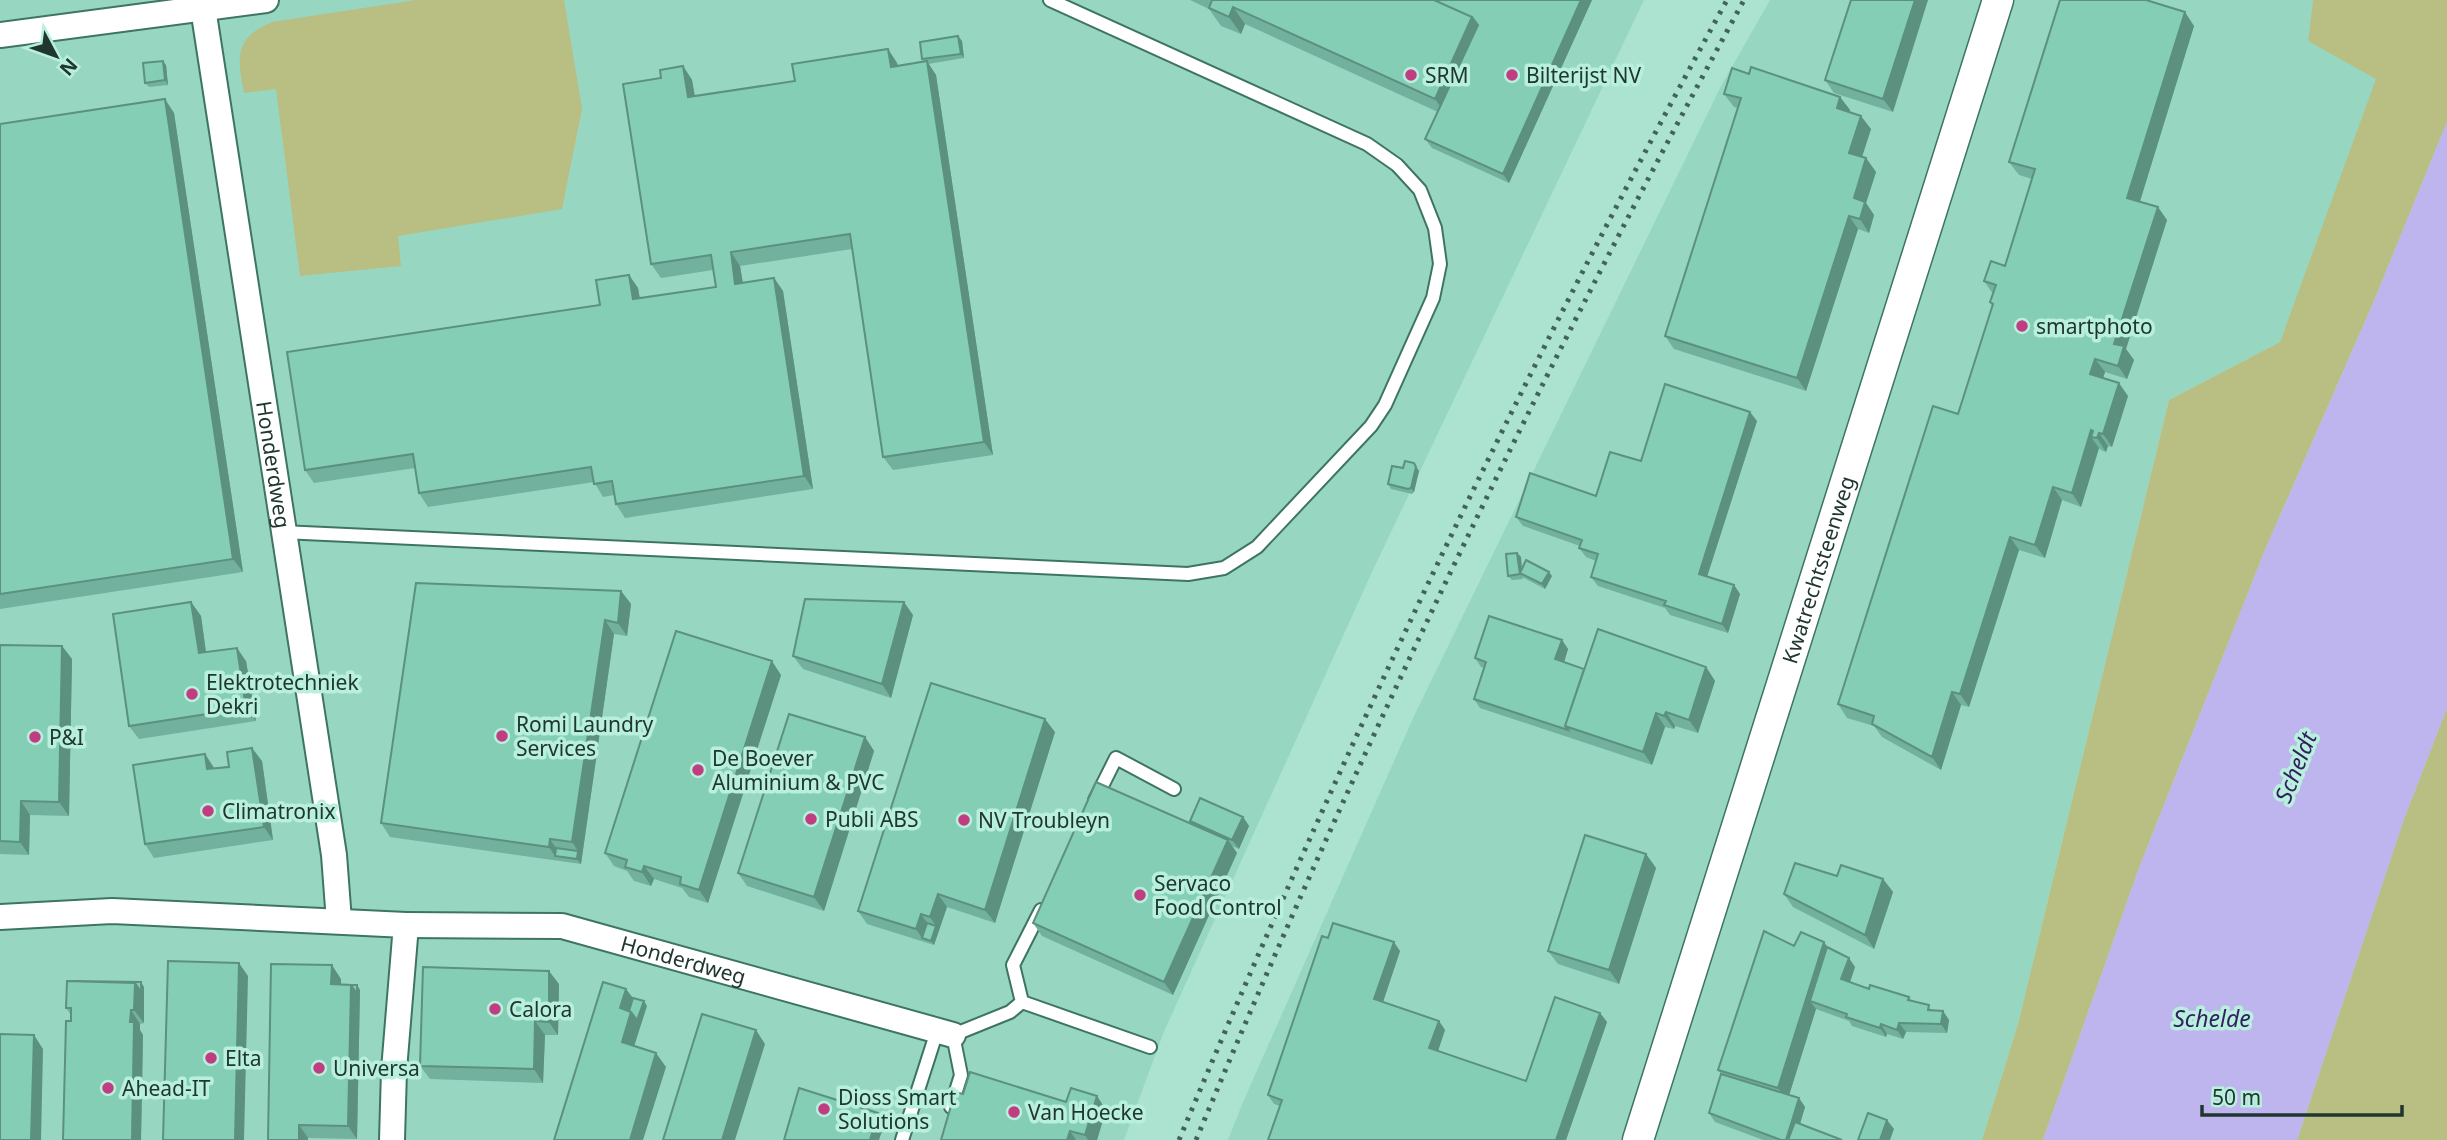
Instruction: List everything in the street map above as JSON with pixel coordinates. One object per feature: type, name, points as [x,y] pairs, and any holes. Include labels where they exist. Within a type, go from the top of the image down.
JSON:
[{"type":"street","points":[[0,35],[150,7],[203,8],[266,0]]},
{"type":"street","name":"Kwatrechtsteenweg","points":[[1638,1140],[1998,0]]},
{"type":"street","name":"Honderdweg","points":[[203,8],[334,855],[339,922]]},
{"type":"street","name":"Honderdweg","points":[[0,917],[112,912],[406,925],[562,926],[945,1033]]},
{"type":"street","points":[[392,1140],[394,1070],[406,925]]},
{"type":"lane","points":[[282,532],[1188,574],[1224,568],[1257,547],[1371,426],[1385,405],[1433,298],[1440,264],[1435,228],[1420,190],[1397,165],[1367,144],[1051,0]]},
{"type":"lane","points":[[1092,807],[1116,758],[1174,789]]},
{"type":"lane","points":[[1022,1002],[1013,965],[1044,904]]},
{"type":"lane","points":[[945,1033],[1010,1012],[1022,1002]]},
{"type":"lane","points":[[1022,1002],[1150,1047]]},
{"type":"lane","points":[[945,1033],[961,1075],[949,1114]]},
{"type":"lane","points":[[902,1140],[945,1033]]},
{"type":"shaded area","points":[[0,0],[1644,0],[1372,572],[1163,1034],[1124,1140],[0,1140]]},
{"type":"shaded area","points":[[416,0],[564,0],[582,109],[562,209],[398,236],[401,266],[300,276],[276,89],[244,93],[240,69],[241,50],[251,35],[272,22]]},
{"type":"shaded area","points":[[1770,0],[2313,0],[2309,41],[2377,79],[2280,342],[2169,400],[2018,1024],[1982,1140],[1228,1140],[1414,716],[1721,86]]},
{"type":"shaded area","points":[[2313,0],[2447,0],[2447,122],[2374,301],[2265,550],[2139,868],[2043,1140],[1982,1140],[2018,1024],[2169,400],[2280,342],[2376,79],[2308,41]]},
{"type":"shaded area","points":[[2447,708],[2447,1140],[2297,1140],[2404,819]]},
{"type":"water","name":"Schelde","points":[[2447,122],[2447,708],[2404,819],[2297,1140],[2043,1140],[2139,868],[2265,550],[2374,301]]},
{"type":"building","name":"SRM","points":[[1212,0],[1434,0],[1472,17],[1435,99],[1233,7],[1229,17],[1209,8]]},
{"type":"building","name":"Bilterijst NV","points":[[1434,0],[1581,0],[1503,174],[1425,139],[1478,25],[1472,17]]},
{"type":"building","points":[[1851,0],[1915,0],[1883,99],[1825,80]]},
{"type":"building","points":[[2060,0],[2146,0],[2185,12],[2127,198],[2158,207],[2114,344],[2124,346],[2118,366],[2095,359],[2090,374],[2119,383],[2103,434],[2099,433],[2097,438],[2091,437],[2091,430],[2072,493],[2053,487],[2035,545],[2010,537],[1960,694],[1952,692],[1932,757],[1872,724],[1874,716],[1838,704],[1933,406],[1958,414],[1993,304],[1990,302],[1996,285],[1984,281],[1991,261],[2005,266],[2035,169],[2009,162]]},
{"type":"building","points":[[958,36],[961,54],[922,59],[920,42]]},
{"type":"building","points":[[888,49],[891,67],[927,61],[984,442],[883,457],[850,234],[731,252],[735,284],[774,278],[804,476],[616,504],[612,481],[594,484],[591,467],[419,493],[413,454],[305,470],[287,352],[600,305],[596,280],[629,275],[633,299],[716,287],[711,255],[651,264],[623,84],[661,78],[660,70],[683,66],[688,97],[795,81],[792,64]]},
{"type":"building","points":[[163,61],[165,80],[145,83],[143,63]]},
{"type":"building","points":[[1751,67],[1840,97],[1837,108],[1861,116],[1849,153],[1866,158],[1854,198],[1865,202],[1860,219],[1849,216],[1797,378],[1665,336],[1741,98],[1724,94],[1732,68],[1749,74]]},
{"type":"building","points":[[165,99],[233,559],[0,594],[0,124]]},
{"type":"building","points":[[1665,384],[1750,412],[1699,574],[1734,585],[1722,624],[1664,605],[1666,601],[1591,577],[1598,554],[1579,548],[1582,540],[1516,517],[1530,473],[1596,496],[1610,452],[1641,461]]},
{"type":"building","points":[[1405,461],[1414,463],[1416,467],[1411,488],[1388,484],[1392,466],[1403,468]]},
{"type":"building","points":[[1517,553],[1520,574],[1508,576],[1506,554]]},
{"type":"building","points":[[1526,560],[1549,572],[1542,584],[1520,573]]},
{"type":"building","name":"Romi Laundry Services","points":[[416,583],[621,591],[618,623],[605,620],[572,842],[550,839],[549,847],[381,823]]},
{"type":"building","points":[[805,599],[904,602],[882,684],[793,656]]},
{"type":"building","name":"Elektrotechniek Dekri","points":[[191,602],[199,653],[237,648],[246,708],[129,726],[113,614]]},
{"type":"building","points":[[1489,616],[1562,640],[1555,659],[1584,669],[1565,726],[1568,730],[1474,699],[1486,662],[1475,658]]},
{"type":"building","points":[[1598,629],[1706,667],[1689,720],[1666,712],[1664,716],[1656,713],[1643,752],[1565,726]]},
{"type":"building","name":"De Boever Aluminium & PVC","points":[[676,631],[772,661],[699,890],[680,884],[681,877],[644,866],[642,872],[625,867],[627,860],[605,853]]},
{"type":"building","name":"P&I","points":[[0,645],[62,646],[59,802],[21,801],[20,842],[0,841]]},
{"type":"building","name":"NV Troubleyn","points":[[931,683],[1045,719],[985,910],[938,894],[930,917],[921,914],[916,929],[858,911]]},
{"type":"building","name":"Publi ABS","points":[[789,714],[865,737],[814,897],[738,873]]},
{"type":"building","name":"Climatronix","points":[[252,748],[264,827],[145,844],[133,765],[205,754],[207,769],[229,767],[227,752]]},
{"type":"building","name":"Servaco Food Control","points":[[1096,782],[1228,840],[1164,982],[1033,923]]},
{"type":"building","points":[[1200,798],[1243,817],[1232,840],[1190,821]]},
{"type":"building","points":[[1585,835],[1646,854],[1609,970],[1548,951]]},
{"type":"building","points":[[556,848],[578,851],[577,859],[555,856]]},
{"type":"building","points":[[1795,863],[1837,876],[1841,865],[1883,879],[1865,935],[1784,894]]},
{"type":"building","points":[[927,923],[936,926],[931,941],[922,938]]},
{"type":"building","points":[[1333,923],[1394,942],[1374,999],[1439,1021],[1429,1048],[1526,1081],[1555,997],[1600,1013],[1556,1140],[1268,1140],[1282,1100],[1268,1095],[1322,936],[1328,938]]},
{"type":"building","points":[[1764,931],[1794,946],[1801,932],[1824,942],[1778,1088],[1718,1070]]},
{"type":"building","points":[[1827,947],[1849,958],[1841,979],[1869,989],[1870,985],[1909,997],[1908,1000],[1929,1005],[1928,1010],[1943,1011],[1941,1024],[1899,1023],[1897,1030],[1881,1024],[1880,1028],[1810,1001]]},
{"type":"building","name":"Elta","points":[[168,961],[239,963],[235,1140],[163,1140]]},
{"type":"building","name":"Universa","points":[[271,964],[332,965],[331,984],[351,985],[348,1126],[299,1125],[299,1140],[268,1140]]},
{"type":"building","name":"Calora","points":[[423,967],[549,971],[549,1022],[535,1021],[534,1069],[420,1066]]},
{"type":"building","name":"Ahead-IT","points":[[67,981],[135,983],[134,1010],[131,1010],[130,1022],[134,1022],[132,1140],[63,1140],[66,1021],[71,1021],[71,1008],[66,1008]]},
{"type":"building","points":[[73,981],[141,982],[141,992],[135,983]]},
{"type":"building","points":[[603,982],[626,989],[620,1008],[631,1012],[622,1042],[656,1053],[630,1140],[554,1140]]},
{"type":"building","points":[[633,998],[644,1001],[637,1020],[629,1011]]},
{"type":"building","points":[[702,1014],[756,1030],[722,1140],[663,1140]]},
{"type":"building","points":[[0,1034],[34,1035],[31,1140],[0,1140]]},
{"type":"building","name":"Van Hoecke","points":[[970,1072],[1066,1102],[1071,1088],[1097,1096],[1085,1135],[1070,1131],[1067,1140],[941,1140],[955,1092],[963,1094]]},
{"type":"building","points":[[1721,1074],[1799,1098],[1786,1140],[1709,1113]]},
{"type":"building","name":"Dioss Smart Solutions","points":[[799,1088],[878,1113],[870,1140],[784,1140]]},
{"type":"building","points":[[1868,1113],[1887,1120],[1880,1140],[1858,1140]]},
{"type":"building","points":[[1795,1122],[1842,1140],[1788,1140]]},
{"type":"railway","points":[[1179,1140],[1305,850],[1438,563],[1579,280],[1727,0]]},
{"type":"railway","points":[[1196,1140],[1322,850],[1455,563],[1596,280],[1744,0]]},
{"type":"place","name":"SRM","points":[[1411,75]]},
{"type":"place","name":"Bilterijst NV","points":[[1512,75]]},
{"type":"place","name":"smartphoto","points":[[2022,326]]},
{"type":"place","name":"Elektrotechniek Dekri","points":[[192,694]]},
{"type":"place","name":"Romi Laundry Services","points":[[502,736]]},
{"type":"place","name":"P&I","points":[[35,737]]},
{"type":"place","name":"De Boever Aluminium & PVC","points":[[698,770]]},
{"type":"place","name":"Climatronix","points":[[208,811]]},
{"type":"place","name":"Publi ABS","points":[[811,819]]},
{"type":"place","name":"NV Troubleyn","points":[[964,820]]},
{"type":"place","name":"Servaco Food Control","points":[[1140,895]]},
{"type":"place","name":"Calora","points":[[495,1009]]},
{"type":"place","name":"Elta","points":[[211,1058]]},
{"type":"place","name":"Universa","points":[[319,1068]]},
{"type":"place","name":"Ahead-IT","points":[[108,1088]]},
{"type":"place","name":"Dioss Smart Solutions","points":[[824,1109]]},
{"type":"place","name":"Van Hoecke","points":[[1014,1112]]},
{"type":"water label","name":"Scheldt","points":[[2295,767]]}]
